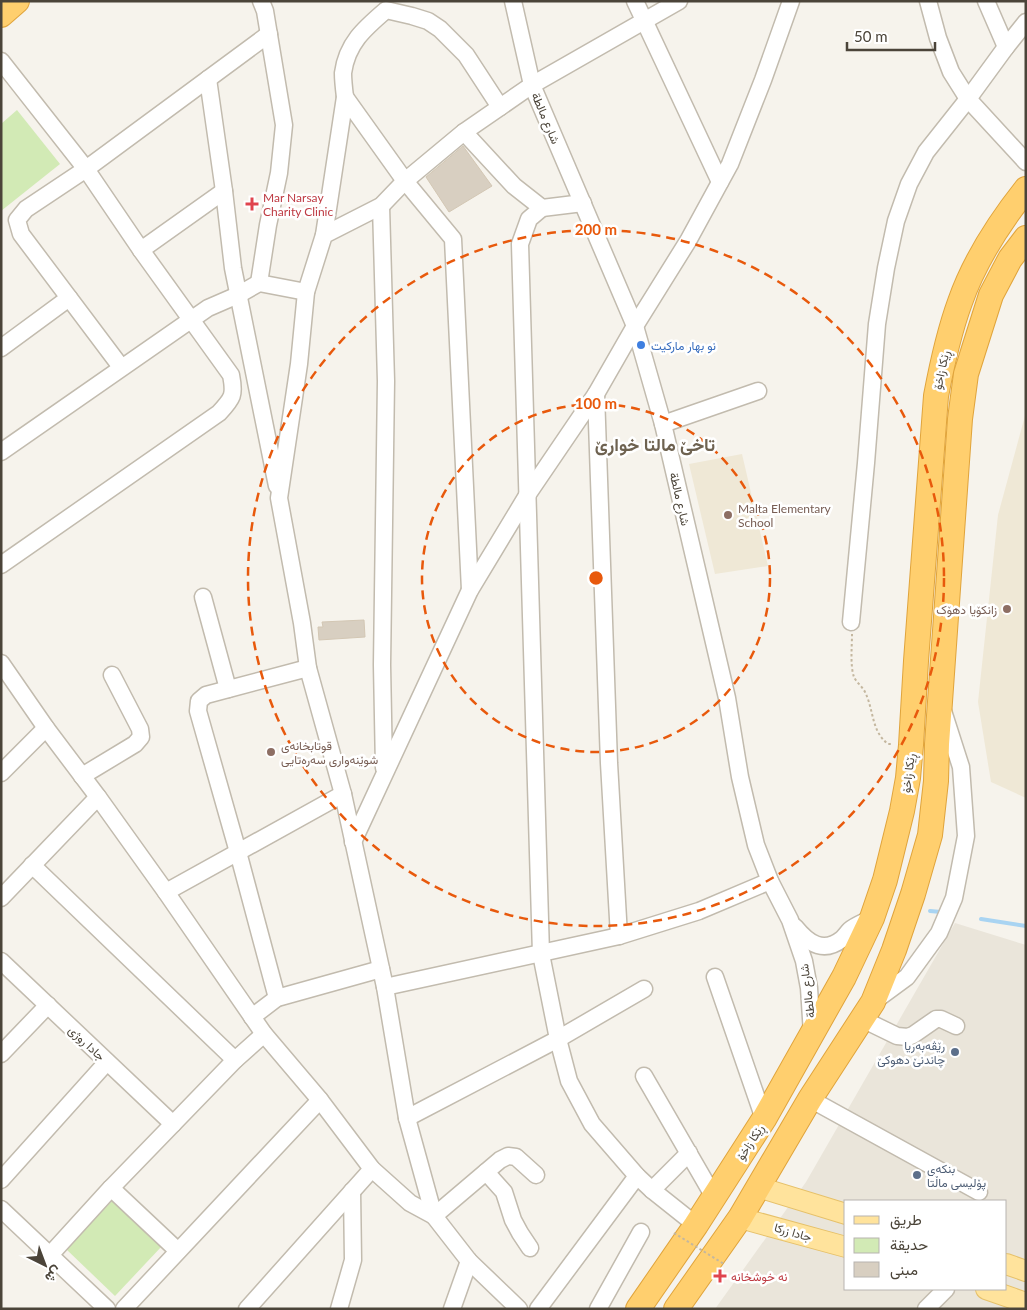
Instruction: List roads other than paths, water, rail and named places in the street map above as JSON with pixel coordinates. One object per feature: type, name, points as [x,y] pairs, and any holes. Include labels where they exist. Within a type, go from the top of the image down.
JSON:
[{"type":"highway","points":[[1,15],[17,1]]},
{"type":"highway","name":"ڕێکا زاخۆ","points":[[638,1309],[696,1225],[764,1119],[812,1036],[872,918],[892,854],[908,778],[936,396],[944,352],[960,301],[977,263],[1026,189]]},
{"type":"highway","name":"ڕێکا زاخۆ","points":[[681,1307],[740,1218],[810,1099],[868,1010],[894,950],[916,886],[930,835],[936,781],[936,753],[960,419],[966,374],[991,295],[1010,259],[1026,238]]},
{"type":"highway","points":[[908,778],[936,781]]},
{"type":"main road","points":[[758,1187],[844,1213]]},
{"type":"main road","points":[[768,1225],[764,1220],[763,1208],[770,1198],[781,1195]]},
{"type":"main road","name":"جادا زرکا","points":[[740,1218],[844,1246]]},
{"type":"main road","points":[[1007,1264],[1026,1271]]},
{"type":"main road","points":[[989,1290],[1026,1303]]},
{"type":"street","name":"شارع مالطة","points":[[513,1],[532,85],[635,326],[663,424],[727,698],[740,777],[756,845],[770,881],[790,920],[804,961],[810,988],[812,1036]]},
{"type":"street","points":[[634,1],[720,182]]},
{"type":"street","points":[[324,235],[381,206],[404,181],[464,132],[532,85],[678,1]]},
{"type":"street","points":[[353,842],[470,590],[528,494],[596,394],[635,326],[688,241],[730,164],[791,1]]},
{"type":"street","points":[[928,1],[950,72],[968,99],[1026,162]]},
{"type":"street","points":[[986,1],[1006,47]]},
{"type":"street","points":[[259,283],[268,225],[279,173],[284,125],[269,34],[267,5]]},
{"type":"street","points":[[279,497],[306,292],[324,235],[345,97],[343,74],[350,48],[364,28],[385,6],[428,21],[440,29],[466,56],[500,107]]},
{"type":"street","points":[[852,622],[877,324],[896,221],[909,184],[926,152],[1026,22]]},
{"type":"street","points":[[122,367],[21,234],[16,220],[26,209],[86,169],[269,34]]},
{"type":"street","points":[[1,62],[86,169],[141,250],[232,375],[234,388],[231,400],[220,413],[1,565]]},
{"type":"street","points":[[208,79],[233,268],[279,497],[302,623],[308,668],[343,794],[385,987],[408,1118],[434,1216],[469,1261],[519,1309]]},
{"type":"street","points":[[345,97],[404,181],[453,239],[470,590]]},
{"type":"street","points":[[464,132],[514,186],[542,208]]},
{"type":"street","points":[[141,250],[224,191]]},
{"type":"street","points":[[583,203],[542,208],[529,219],[520,244],[541,954],[558,1039],[569,1082],[592,1124],[637,1176],[696,1225]]},
{"type":"street","points":[[381,206],[386,381],[382,664],[385,772]]},
{"type":"street","points":[[1,452],[208,308],[238,295],[259,283],[306,292]]},
{"type":"street","points":[[1,348],[69,298]]},
{"type":"street","points":[[663,424],[758,391]]},
{"type":"street","points":[[596,394],[609,763],[619,936]]},
{"type":"street","points":[[203,598],[228,689]]},
{"type":"street","points":[[1,663],[166,892],[264,1034],[320,1100],[372,1169],[410,1203],[434,1216]]},
{"type":"street","points":[[277,998],[198,711],[199,702],[206,694],[308,668]]},
{"type":"street","points":[[82,776],[135,744],[141,736],[140,729],[112,675]]},
{"type":"street","points":[[940,703],[961,767],[962,777],[966,836],[954,898],[939,933],[907,977],[868,1010],[898,1036],[908,1037],[913,1035],[936,1019],[956,1026]]},
{"type":"street","points":[[1,773],[46,728]]},
{"type":"street","points":[[166,892],[343,794]]},
{"type":"street","points":[[1,898],[98,797]]},
{"type":"street","points":[[32,865],[235,1060]]},
{"type":"street","points":[[385,987],[619,936],[699,911],[770,881]]},
{"type":"street","name":"شارع مالطة","points":[[790,920],[806,939],[821,946],[834,944],[851,929],[872,918]]},
{"type":"street","name":"جادا روژی","points":[[1,961],[173,1124]]},
{"type":"street","points":[[252,1017],[277,998],[381,969]]},
{"type":"street","points":[[716,977],[764,1119]]},
{"type":"street","points":[[408,1118],[558,1039],[644,989]]},
{"type":"street","points":[[1,1054],[48,1005]]},
{"type":"street","points":[[50,1255],[111,1188],[235,1060],[264,1034]]},
{"type":"street","points":[[1,1180],[107,1062]]},
{"type":"street","points":[[644,1076],[714,1197]]},
{"type":"street","points":[[810,1099],[979,1192]]},
{"type":"street","points":[[124,1309],[320,1100]]},
{"type":"street","points":[[652,1190],[688,1153]]},
{"type":"street","points":[[434,1216],[500,1160],[508,1156],[516,1157],[536,1174]]},
{"type":"street","points":[[247,1309],[372,1169]]},
{"type":"street","points":[[486,1172],[504,1192],[513,1220],[530,1248]]},
{"type":"street","points":[[538,1309],[637,1176]]},
{"type":"street","points":[[111,1188],[178,1251]]},
{"type":"street","points":[[339,1309],[353,1260],[352,1191]]},
{"type":"street","points":[[1,1208],[107,1309]]},
{"type":"street","points":[[598,1309],[641,1232]]},
{"type":"street","points":[[452,1309],[469,1261]]},
{"type":"street","points":[[926,1309],[945,1290]]},
{"type":"waterway","points":[[930,911],[941,912]]},
{"type":"waterway","points":[[981,919],[1026,926]]},
{"type":"place","name":"Mar Narsay Charity Clinic","points":[[252,204]]},
{"type":"place","name":"نو بهار ماركيت","points":[[641,345]]},
{"type":"place","name":"Malta Elementary School","points":[[728,515]]},
{"type":"place","name":"زانکۆیا دهۆک","points":[[1007,609]]},
{"type":"place","name":"قوتابخانەی شوێنەواری سەرەتایی","points":[[271,752]]},
{"type":"place","name":"رێڤەبەریا چاندنێ دهوکێ","points":[[955,1052]]},
{"type":"place","name":"بنکەی پۆلیسی ماڵتا","points":[[917,1175]]},
{"type":"place","name":"نه خوشخانه","points":[[720,1276]]},
{"type":"district","name":"تاخێ مالتا خوارێ","points":[[655,444]]}]
